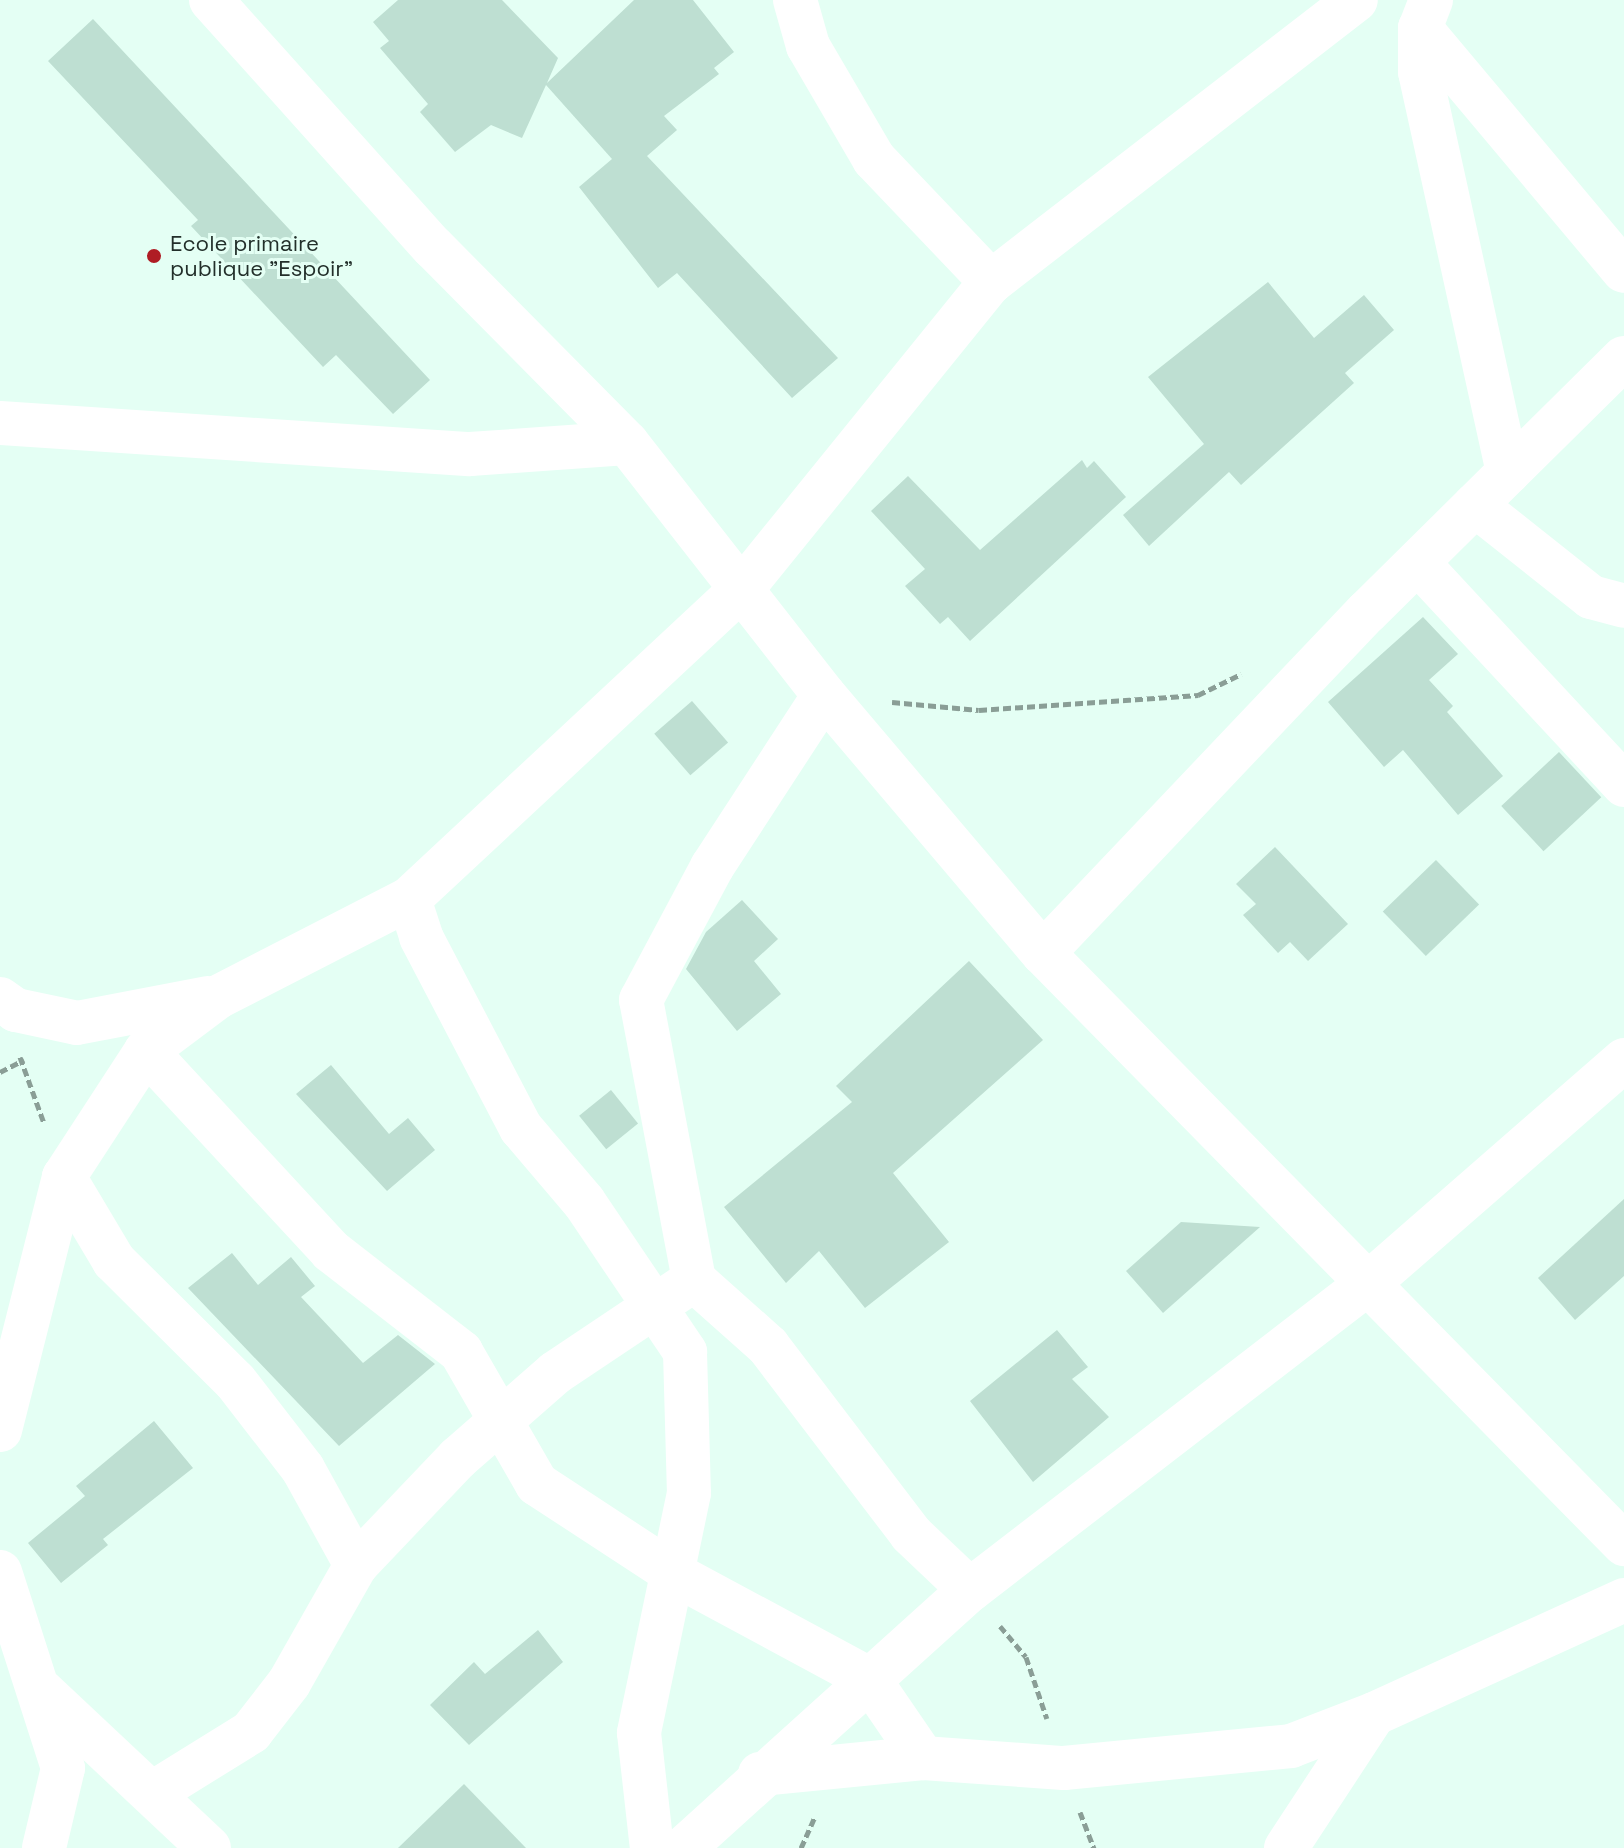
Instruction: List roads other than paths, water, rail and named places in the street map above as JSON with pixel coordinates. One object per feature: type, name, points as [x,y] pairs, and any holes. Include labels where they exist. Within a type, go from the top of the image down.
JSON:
[{"type":"street","points":[[211,0],[433,247],[627,443],[824,695],[1043,953],[1371,1281],[1624,1544]]},
{"type":"street","points":[[795,0],[808,46],[874,159],[991,282]]},
{"type":"street","points":[[0,1430],[64,1177],[146,1051],[218,997],[409,899],[742,589],[991,282],[1356,0]]},
{"type":"street","points":[[1425,14],[1624,271]]},
{"type":"street","points":[[1425,14],[1420,72],[1508,472]]},
{"type":"street","points":[[1043,953],[1418,563],[1624,358]]},
{"type":"street","points":[[0,423],[470,454],[627,443]]},
{"type":"street","points":[[1475,505],[1591,597],[1624,606]]},
{"type":"street","points":[[1418,563],[1624,785]]},
{"type":"street","points":[[824,695],[712,867],[641,1000],[694,1280],[768,1346],[911,1534],[970,1590]]},
{"type":"street","points":[[409,899],[421,937],[521,1128],[584,1202],[685,1352],[689,1493],[676,1575],[639,1733],[652,1848]]},
{"type":"street","points":[[0,999],[16,1010],[77,1023],[218,997]]},
{"type":"street","points":[[146,1051],[331,1251],[461,1352],[507,1422],[513,1448],[537,1484],[676,1575],[869,1679],[923,1758]]},
{"type":"street","points":[[684,1848],[760,1774],[970,1590],[1371,1281],[1624,1060]]},
{"type":"street","points":[[64,1177],[114,1261],[235,1381],[303,1469],[356,1565]]},
{"type":"street","points":[[156,1791],[251,1732],[289,1683],[356,1565],[458,1458],[507,1422],[555,1373],[694,1280]]},
{"type":"street","points":[[0,1572],[16,1637],[42,1691],[63,1768],[44,1848]]},
{"type":"street","points":[[760,1774],[923,1758],[1064,1768],[1291,1746],[1374,1714],[1624,1600]]},
{"type":"street","points":[[42,1691],[156,1791],[209,1848]]},
{"type":"street","points":[[1286,1848],[1374,1714]]},
{"type":"place","name":"Ecole primaire publique \"Espoir\"","points":[[154,256]]}]
